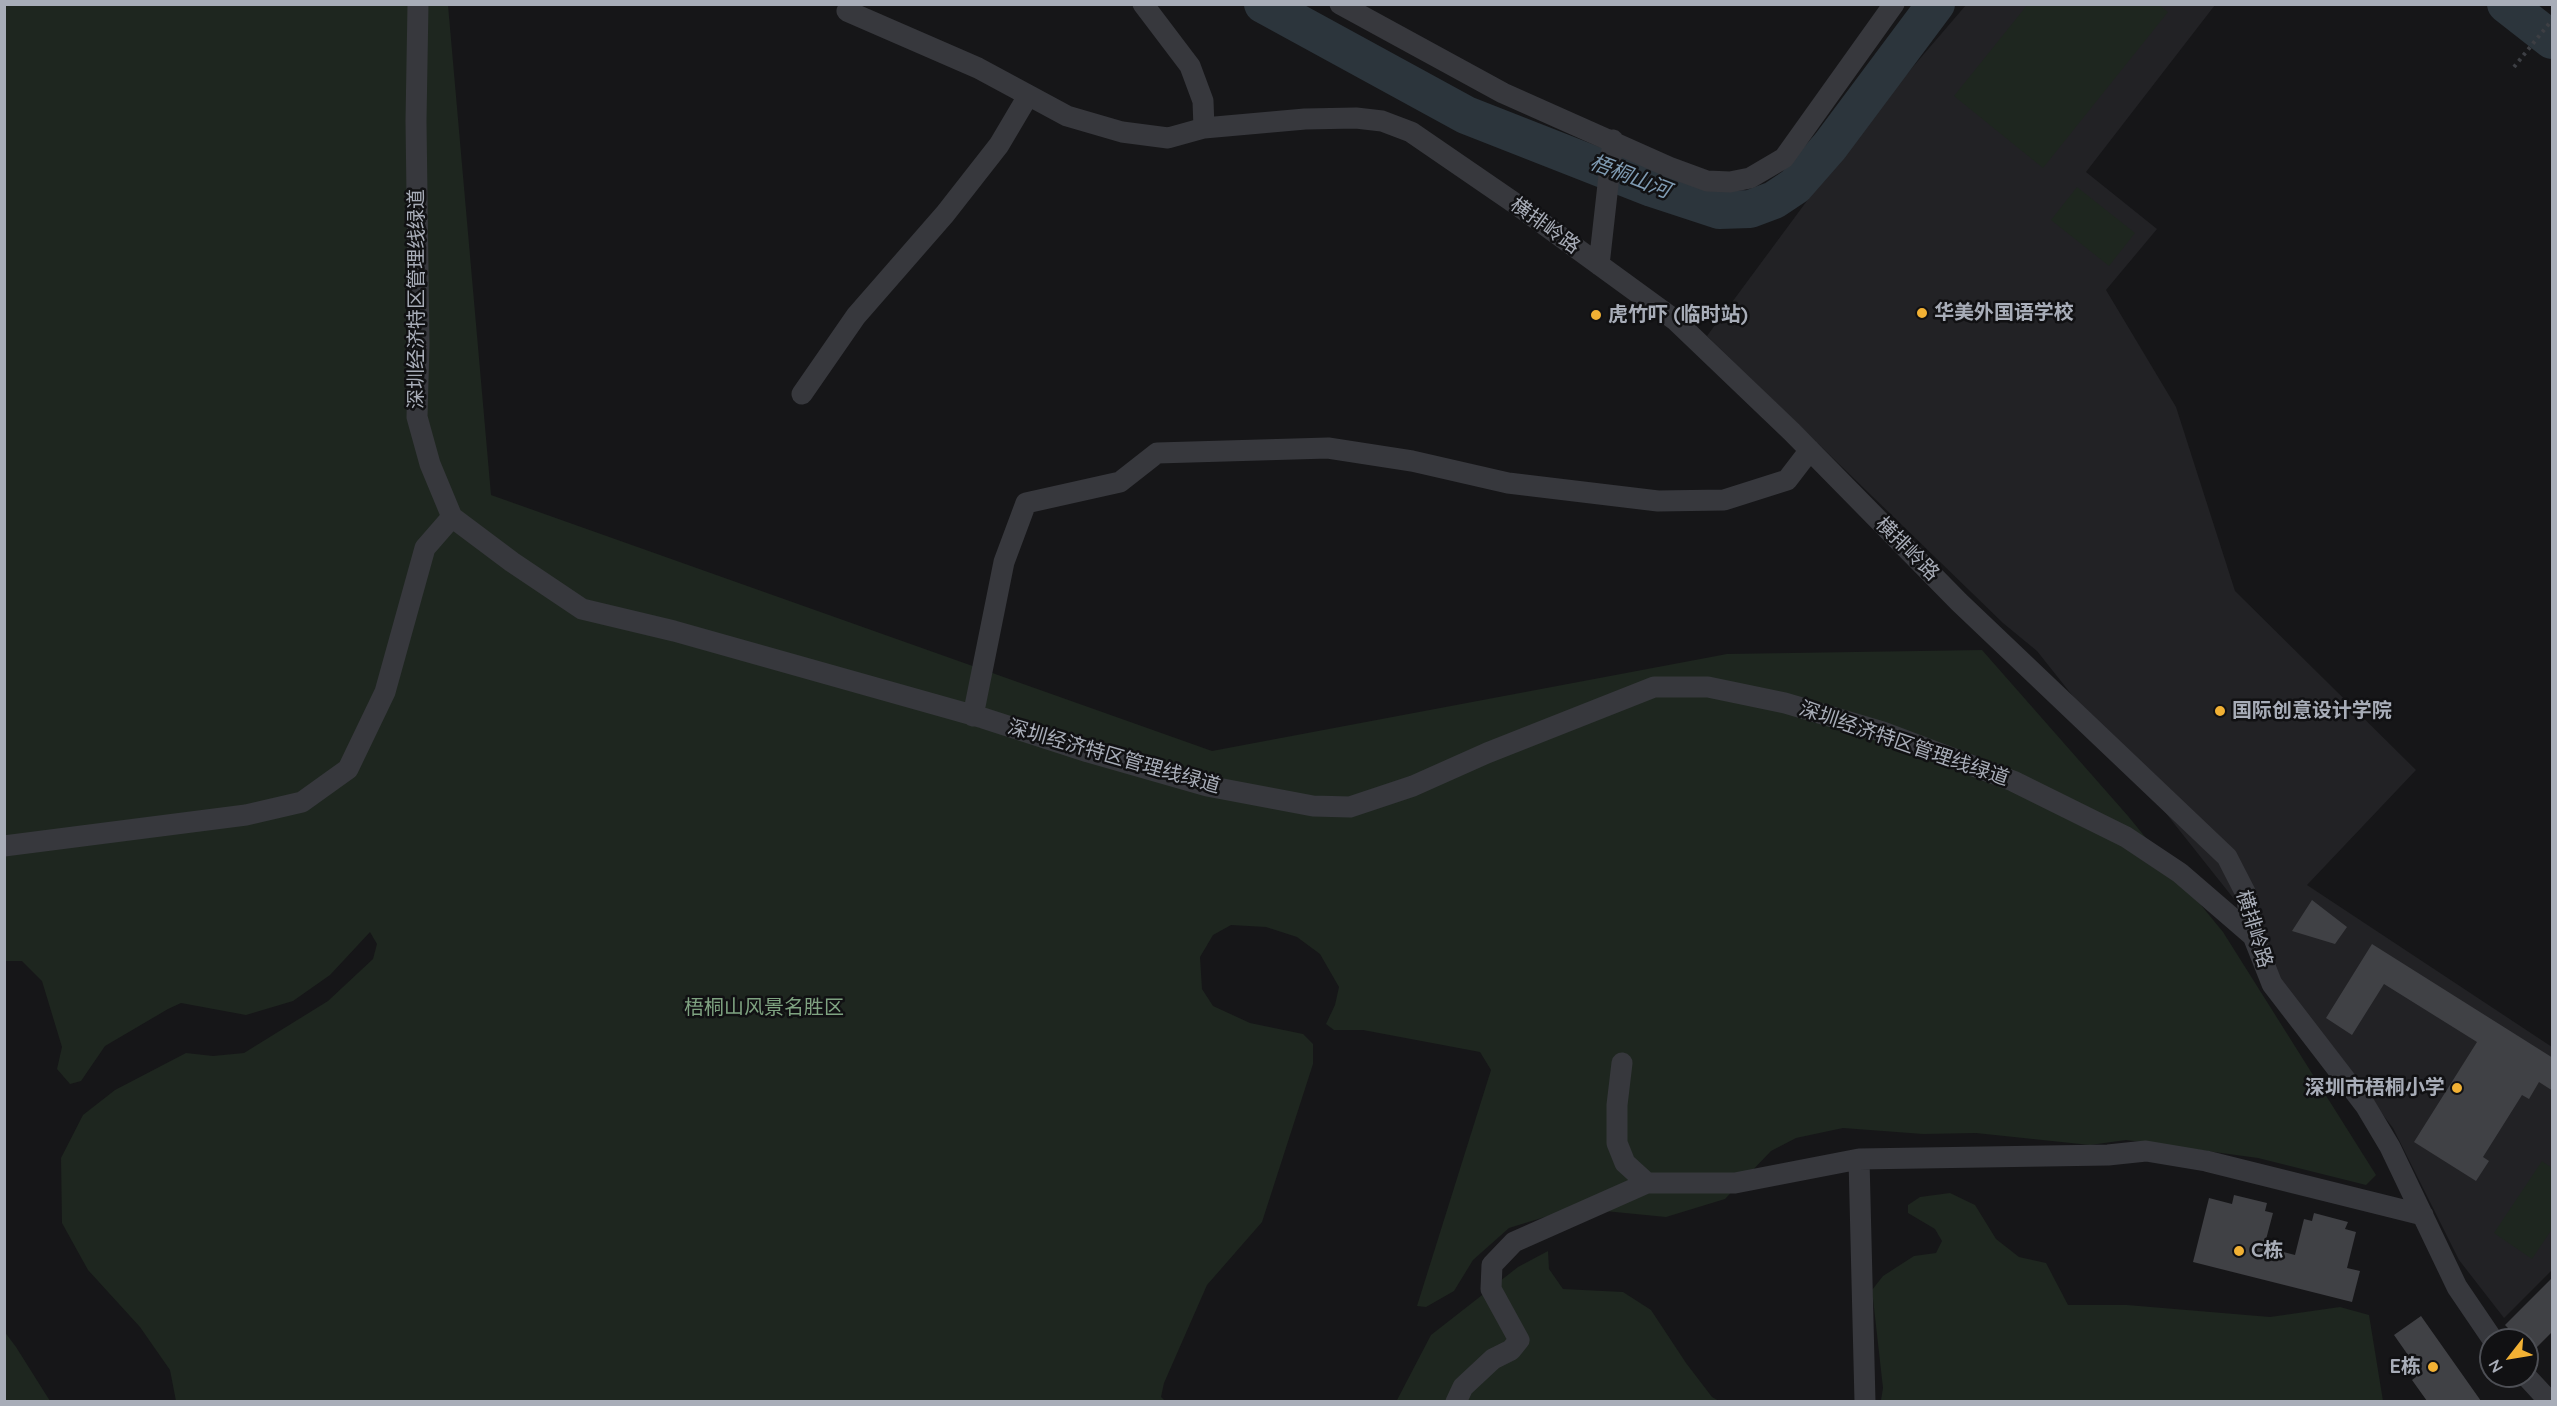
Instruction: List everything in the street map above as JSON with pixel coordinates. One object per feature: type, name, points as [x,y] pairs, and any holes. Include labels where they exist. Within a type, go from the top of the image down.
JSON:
[{"type":"street","name":"深圳经济特区管理线绿道","points":[[418,4],[416,121],[419,344],[417,417],[430,464],[452,517],[512,562],[582,609],[674,631],[974,716],[1207,786],[1313,806],[1350,807],[1413,786],[1488,753],[1654,687],[1708,687],[1785,704],[1883,732],[2013,781],[2126,837],[2180,873],[2253,936]]},
{"type":"street","points":[[1143,4],[1190,66],[1203,101],[1204,128]]},
{"type":"street","points":[[1340,4],[1503,93],[1707,181],[1730,182],[1750,178],[1784,158],[1894,4]]},
{"type":"street","name":"横排岭路","points":[[847,11],[978,68],[1067,116],[1122,132],[1168,138],[1204,128],[1305,119],[1356,118],[1382,121],[1411,132],[1675,320],[1810,450],[1959,602],[2227,857],[2246,894],[2253,936],[2272,984],[2365,1106],[2390,1147],[2457,1287],[2485,1328]]},
{"type":"street","points":[[802,394],[856,316],[945,214],[999,145],[1028,96]]},
{"type":"street","points":[[1599,265],[1613,140]]},
{"type":"street","points":[[974,716],[1004,562],[1026,503],[1120,482],[1157,453],[1328,448],[1412,461],[1509,483],[1658,501],[1724,500],[1787,480],[1810,450]]},
{"type":"street","points":[[4,846],[246,815],[302,802],[348,769],[385,692],[425,548],[452,517]]},
{"type":"street","points":[[1622,1063],[1617,1105],[1617,1143],[1625,1163],[1647,1183]]},
{"type":"street","points":[[1456,1401],[1463,1387],[1492,1359],[1511,1350],[1519,1340],[1491,1289],[1492,1266],[1514,1242],[1647,1183],[1735,1183],[1859,1159],[2108,1155],[2146,1151],[2206,1161],[2423,1215]]},
{"type":"street","points":[[1859,1159],[1865,1401]]},
{"type":"street","points":[[2538,1388],[2550,1401]]},
{"type":"path","points":[[2514,67],[2553,20]]},
{"type":"shaded area","name":"华美外国语学校","points":[[1966,5],[2215,5],[2086,172],[2157,229],[2106,290],[2176,407],[2235,591],[2416,770],[2307,885],[2552,1047],[2552,1270],[2504,1318],[2459,1260],[2393,1128],[2282,983],[2257,928],[2037,651],[2003,623],[1707,336],[1863,125]]},
{"type":"green space","points":[[2028,4],[2159,5],[2168,12],[2043,168],[1954,96]]},
{"type":"green space","name":"梧桐山风景名胜区","points":[[5,5],[448,5],[491,495],[1212,751],[1727,654],[1982,650],[2128,816],[2223,932],[2376,1175],[2366,1185],[2258,1158],[2126,1140],[2090,1145],[1976,1133],[1923,1134],[1843,1128],[1796,1138],[1771,1151],[1725,1199],[1666,1217],[1574,1208],[1509,1228],[1473,1260],[1454,1291],[1426,1307],[1417,1306],[1491,1070],[1480,1052],[1363,1030],[1334,1030],[1326,1024],[1335,1005],[1339,987],[1320,954],[1297,937],[1266,927],[1231,925],[1213,935],[1200,957],[1202,989],[1213,1006],[1250,1023],[1303,1034],[1313,1044],[1313,1064],[1262,1222],[1207,1285],[1164,1383],[1161,1397],[1165,1401],[176,1401],[170,1370],[140,1327],[88,1270],[62,1223],[61,1158],[83,1115],[115,1090],[186,1053],[213,1056],[244,1053],[328,1001],[373,959],[377,944],[370,932],[330,975],[293,1001],[246,1015],[181,1003],[105,1046],[81,1081],[70,1084],[57,1069],[62,1047],[42,981],[22,961],[5,961]]},
{"type":"green space","points":[[2077,187],[2135,233],[2109,266],[2051,220]]},
{"type":"green space","points":[[2542,1161],[2552,1168],[2552,1229],[2532,1259],[2494,1233]]},
{"type":"green space","points":[[1950,1193],[1975,1205],[1996,1239],[2019,1257],[2046,1263],[2068,1305],[2127,1305],[2270,1317],[2340,1307],[2369,1315],[2383,1401],[1859,1402],[1881,1400],[1883,1388],[1872,1290],[1883,1276],[1914,1256],[1936,1253],[1942,1241],[1935,1229],[1908,1213],[1908,1205],[1920,1197]]},
{"type":"green space","points":[[1548,1251],[1549,1269],[1563,1289],[1623,1292],[1651,1310],[1686,1363],[1712,1397],[1719,1401],[1396,1402],[1431,1335],[1518,1267]]},
{"type":"green space","points":[[4,1331],[16,1347],[50,1401],[5,1401]]},
{"type":"building","points":[[2312,900],[2347,927],[2335,944],[2292,931]]},
{"type":"building","points":[[2372,944],[2553,1058],[2553,1091],[2539,1082],[2529,1099],[2522,1095],[2483,1157],[2489,1161],[2476,1181],[2414,1142],[2477,1042],[2384,984],[2352,1035],[2326,1018]]},
{"type":"building","name":"C栋","points":[[2234,1195],[2267,1203],[2265,1211],[2273,1213],[2264,1247],[2295,1255],[2304,1219],[2312,1221],[2314,1213],[2348,1222],[2345,1229],[2356,1232],[2347,1268],[2360,1271],[2352,1302],[2193,1262],[2209,1198],[2232,1204]]},
{"type":"building","points":[[2553,1277],[2553,1331],[2539,1345],[2539,1328],[2508,1328],[2505,1325]]},
{"type":"building","name":"E栋","points":[[2421,1316],[2481,1401],[2427,1401],[2412,1380],[2416,1377],[2403,1358],[2408,1355],[2394,1335]]},
{"type":"waterway","name":"梧桐山河","points":[[1263,4],[1466,115],[1652,188],[1719,210],[1750,209],[1774,200],[1795,186],[1830,146],[1936,4]]},
{"type":"waterway","name":"梧桐山河","points":[[2506,4],[2552,40]]},
{"type":"place","name":"华美外国语学校","points":[[1922,313]]},
{"type":"place","name":"虎竹吓 (临时站)","points":[[1596,315]]},
{"type":"place","name":"国际创意设计学院","points":[[2220,711]]},
{"type":"place","name":"深圳市梧桐小学","points":[[2457,1088]]},
{"type":"place","name":"C栋","points":[[2239,1251]]},
{"type":"place","name":"E栋","points":[[2433,1367]]}]
